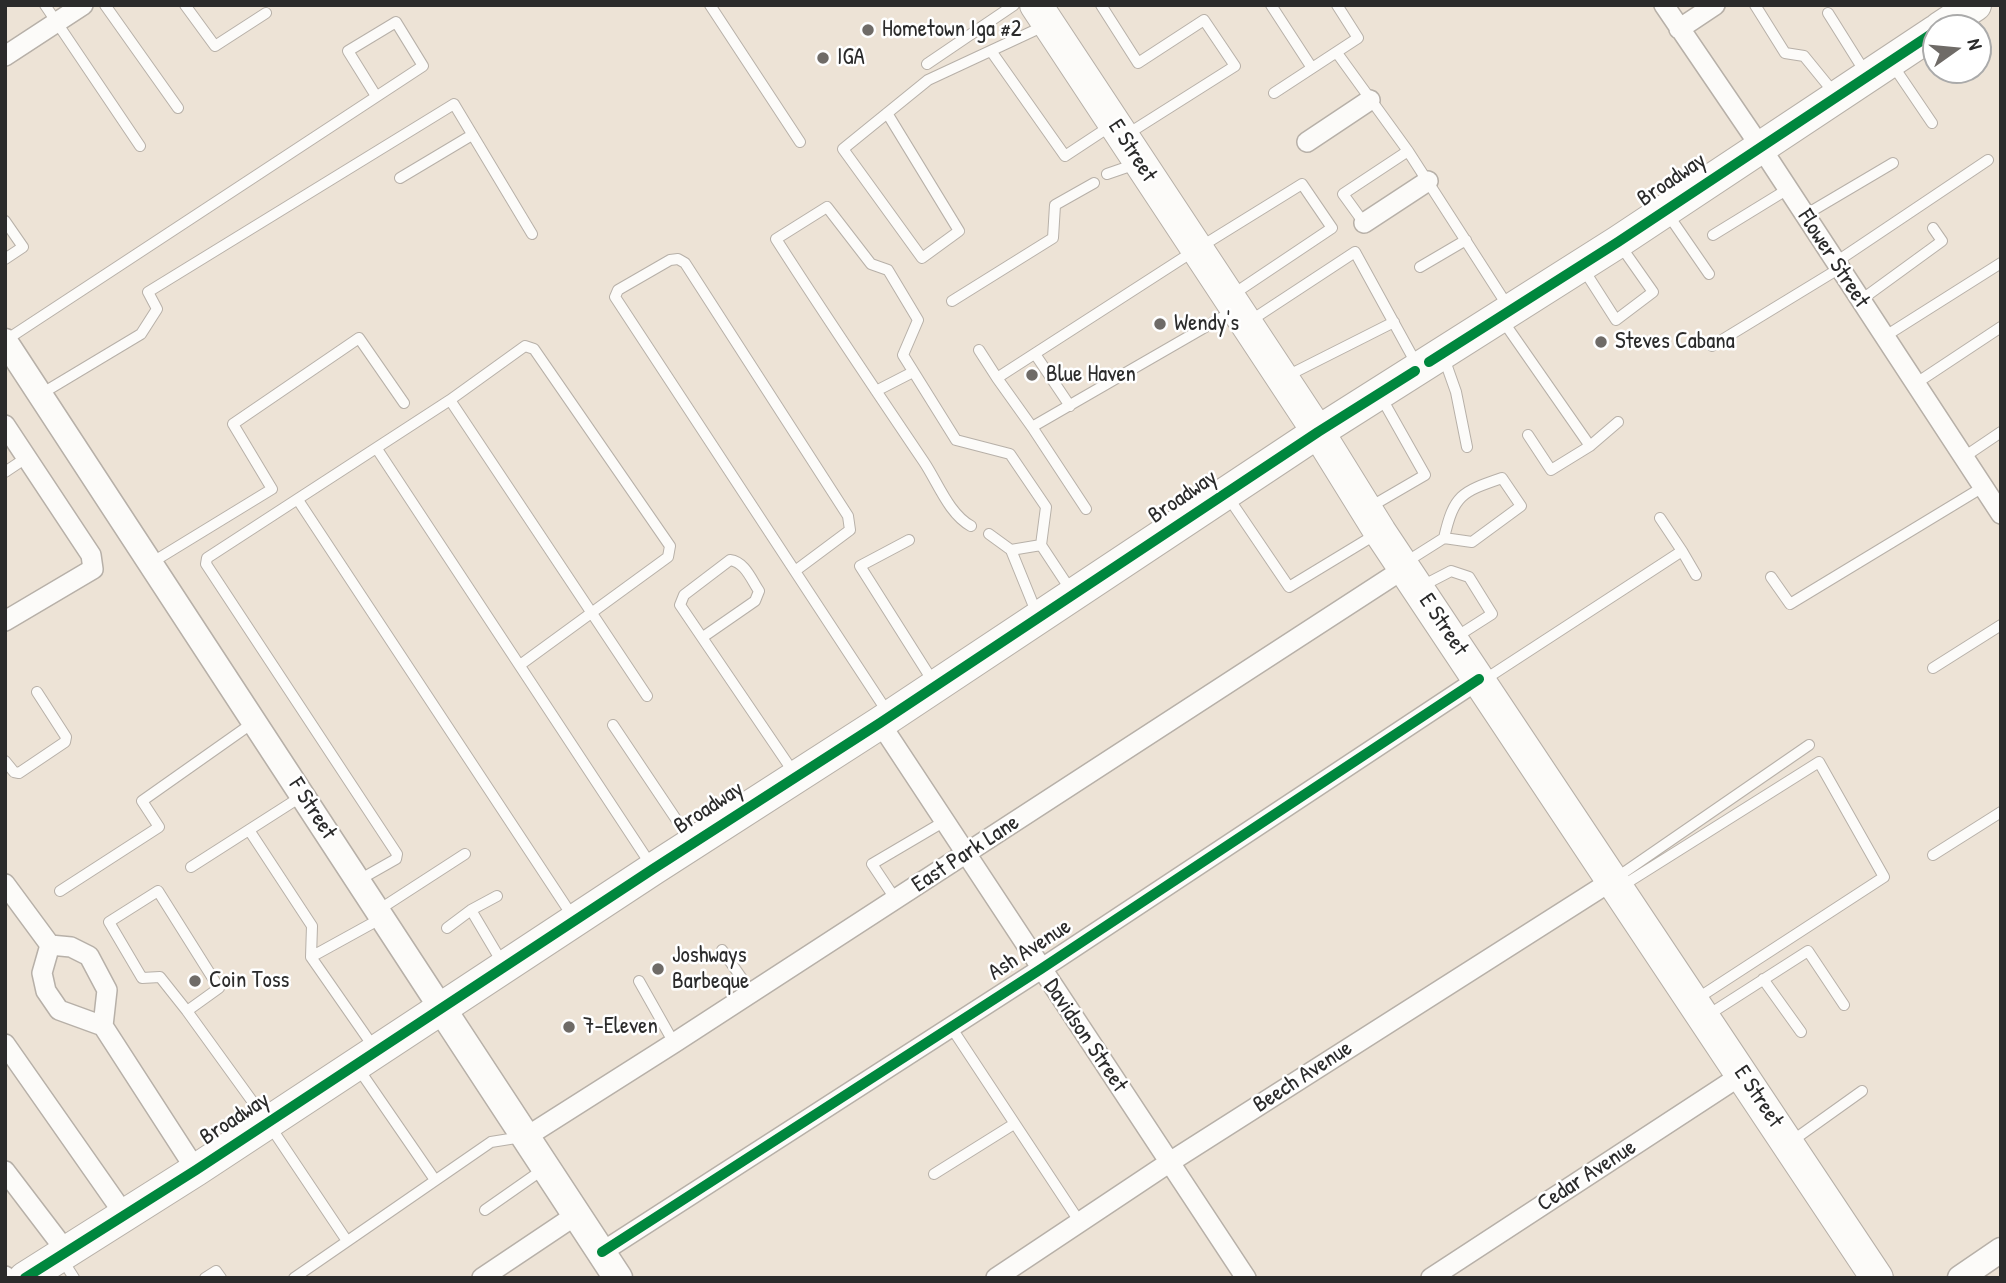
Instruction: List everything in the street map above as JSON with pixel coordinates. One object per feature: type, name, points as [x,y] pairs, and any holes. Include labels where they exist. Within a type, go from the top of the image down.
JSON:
[{"type":"main road","name":"E Street","points":[[1042,15],[1318,432],[1408,574],[1877,1278]]},
{"type":"main road","name":"Broadway","points":[[25,1278],[67,1262],[124,1214],[196,1170],[653,869],[885,720],[1318,432],[1618,242],[1922,38]]},
{"type":"main road","name":"F Street","points":[[441,1008],[618,1278]]},
{"type":"street","points":[[5,56],[83,5]]},
{"type":"street","name":"Flower Street","points":[[1664,5],[1760,146],[1915,384],[1994,498]]},
{"type":"street","points":[[1679,29],[1715,5]]},
{"type":"street","points":[[1307,142],[1370,100]]},
{"type":"street","points":[[1364,223],[1428,181]]},
{"type":"street","name":"F Street","points":[[5,340],[441,1008]]},
{"type":"street","points":[[5,425],[91,555],[93,569],[5,621]]},
{"type":"street","name":"East Park Lane","points":[[526,1137],[1408,574]]},
{"type":"street","name":"Ash Avenue","points":[[602,1252],[1480,681]]},
{"type":"street","name":"Davidson Street","points":[[885,720],[945,821],[1246,1278]]},
{"type":"street","points":[[5,884],[50,945],[71,947],[89,956],[107,990],[103,1026]]},
{"type":"street","name":"Beech Avenue","points":[[996,1278],[1170,1163],[1616,884]]},
{"type":"street","points":[[50,945],[42,973],[46,991],[59,1010],[103,1026],[196,1170]]},
{"type":"street","points":[[5,1044],[124,1214]]},
{"type":"street","name":"Cedar Avenue","points":[[1431,1278],[1743,1074]]},
{"type":"street","points":[[5,1171],[67,1262]]},
{"type":"street","points":[[482,1278],[576,1215]]},
{"type":"street","points":[[1960,1278],[2001,1250]]},
{"type":"lane","points":[[45,5],[140,146]]},
{"type":"lane","points":[[105,5],[178,108]]},
{"type":"lane","points":[[185,5],[215,46],[266,13]]},
{"type":"lane","points":[[710,5],[800,142]]},
{"type":"lane","points":[[927,64],[1014,5]]},
{"type":"lane","points":[[991,51],[1065,156],[1126,141],[1235,66],[1204,20],[1138,63],[1101,5]]},
{"type":"lane","points":[[1271,5],[1312,68]]},
{"type":"lane","points":[[1274,93],[1358,38],[1337,5]]},
{"type":"lane","points":[[1755,5],[1785,53],[1804,56],[1836,96]]},
{"type":"lane","points":[[1829,13],[1932,123]]},
{"type":"lane","points":[[887,113],[959,231],[922,258],[843,149],[887,113],[929,80],[991,51],[1042,15]]},
{"type":"lane","points":[[5,340],[423,66],[396,22],[348,51],[376,96]]},
{"type":"lane","points":[[1337,53],[1408,151],[1466,240],[1506,314],[1590,446]]},
{"type":"lane","points":[[40,395],[141,334],[157,309],[148,292],[454,104],[531,234]]},
{"type":"lane","points":[[400,178],[472,135]]},
{"type":"lane","points":[[1107,174],[1126,141]]},
{"type":"lane","points":[[1364,223],[1343,194],[1408,151]]},
{"type":"lane","points":[[1712,346],[1838,265],[1988,160]]},
{"type":"lane","points":[[1805,215],[1893,163]]},
{"type":"lane","points":[[952,301],[1053,238],[1055,205],[1094,183]]},
{"type":"lane","points":[[997,378],[1302,184],[1332,228],[1237,310]]},
{"type":"lane","points":[[1713,235],[1788,189]]},
{"type":"lane","points":[[971,526],[959,519],[939,483],[776,239],[827,206],[871,264],[887,270],[918,320],[903,355],[956,440],[1010,454],[1045,507],[1041,545],[1074,594]]},
{"type":"lane","points":[[1664,209],[1709,274]]},
{"type":"lane","points":[[5,221],[23,247],[5,259]]},
{"type":"lane","points":[[1861,300],[1942,241],[1933,228]]},
{"type":"lane","points":[[1420,267],[1466,240]]},
{"type":"lane","points":[[1580,265],[1616,320],[1653,292],[1618,242]]},
{"type":"lane","points":[[1032,427],[1237,310],[1355,252],[1394,322],[1456,392],[1467,447]]},
{"type":"lane","points":[[795,570],[850,530],[848,516],[685,263],[678,259],[670,260],[618,290],[615,297],[795,570],[885,720]]},
{"type":"lane","points":[[1884,337],[2001,263]]},
{"type":"lane","points":[[1282,378],[1394,322]]},
{"type":"lane","points":[[1915,384],[2001,327]]},
{"type":"lane","points":[[151,563],[272,489],[233,424],[359,338],[404,403]]},
{"type":"lane","points":[[358,880],[396,859],[397,854],[206,564],[207,558],[377,449],[526,346],[534,349],[670,546],[668,557],[520,665]]},
{"type":"lane","points":[[979,350],[1086,509]]},
{"type":"lane","points":[[1035,354],[1070,406]]},
{"type":"lane","points":[[876,391],[913,372]]},
{"type":"lane","points":[[1226,494],[1289,587],[1373,521],[1425,475],[1379,394]]},
{"type":"lane","points":[[450,400],[647,696]]},
{"type":"lane","points":[[1528,435],[1551,470],[1590,446],[1618,422]]},
{"type":"lane","points":[[1964,457],[2001,432]]},
{"type":"lane","points":[[377,449],[653,869]]},
{"type":"lane","points":[[5,472],[26,458]]},
{"type":"lane","points":[[1408,574],[1444,538],[1451,508],[1472,488],[1502,478],[1521,506],[1472,542],[1444,538]]},
{"type":"lane","points":[[1771,577],[1790,604],[1994,498]]},
{"type":"lane","points":[[298,500],[576,920]]},
{"type":"lane","points":[[1660,518],[1696,575]]},
{"type":"lane","points":[[989,534],[1012,550],[1038,618]]},
{"type":"lane","points":[[909,540],[860,566],[936,686]]},
{"type":"lane","points":[[1012,550],[1041,545]]},
{"type":"lane","points":[[1480,681],[1682,551]]},
{"type":"lane","points":[[702,637],[759,596],[760,591],[742,564],[735,560],[730,560],[684,594],[680,604],[702,637],[796,776]]},
{"type":"lane","points":[[1408,574],[1451,571],[1469,577],[1492,614],[1452,639]]},
{"type":"lane","points":[[1933,668],[2001,625]]},
{"type":"lane","points":[[5,761],[14,772],[19,773],[65,742],[66,737],[37,692]]},
{"type":"lane","points":[[60,891],[159,827],[142,801],[255,722]]},
{"type":"lane","points":[[613,724],[692,844]]},
{"type":"lane","points":[[1616,884],[1809,745]]},
{"type":"lane","points":[[1616,884],[1819,762],[1884,877],[1699,1009]]},
{"type":"lane","points":[[191,867],[303,796]]},
{"type":"lane","points":[[1933,855],[2001,812]]},
{"type":"lane","points":[[896,900],[872,864],[945,821]]},
{"type":"lane","points":[[249,830],[312,926],[311,957],[435,1180]]},
{"type":"lane","points":[[311,957],[379,915],[465,854]]},
{"type":"lane","points":[[187,1011],[219,988],[158,891],[109,922],[142,978],[160,977],[187,1011],[268,1123],[347,1241]]},
{"type":"lane","points":[[447,928],[471,910],[497,896]]},
{"type":"lane","points":[[471,910],[504,967]]},
{"type":"lane","points":[[722,950],[752,993]]},
{"type":"lane","points":[[1699,1009],[1763,979],[1808,951],[1844,1005]]},
{"type":"lane","points":[[1763,979],[1801,1032]]},
{"type":"lane","points":[[639,981],[674,1043]]},
{"type":"lane","points":[[951,1027],[1079,1221]]},
{"type":"lane","points":[[1789,1143],[1862,1091]]},
{"type":"lane","points":[[934,1174],[1014,1124]]},
{"type":"lane","points":[[294,1278],[491,1142],[526,1137]]},
{"type":"lane","points":[[485,1210],[545,1168]]},
{"type":"lane","points":[[205,1278],[216,1271],[221,1278]]},
{"type":"cycle path","points":[[1429,362],[1618,242],[1922,40]]},
{"type":"cycle path","points":[[25,1278],[196,1170],[880,723],[1318,432],[1415,371]]},
{"type":"cycle path","points":[[602,1252],[1041,969],[1479,679]]},
{"type":"place","name":"Hometown Iga #2","points":[[868,30]]},
{"type":"place","name":"IGA","points":[[823,58]]},
{"type":"place","name":"Wendy's","points":[[1160,324]]},
{"type":"place","name":"Steves Cabana","points":[[1601,342]]},
{"type":"place","name":"Blue Haven","points":[[1032,375]]},
{"type":"place","name":"Joshways Barbeque","points":[[658,969]]},
{"type":"place","name":"Coin Toss","points":[[195,981]]},
{"type":"place","name":"7-Eleven","points":[[569,1027]]}]
